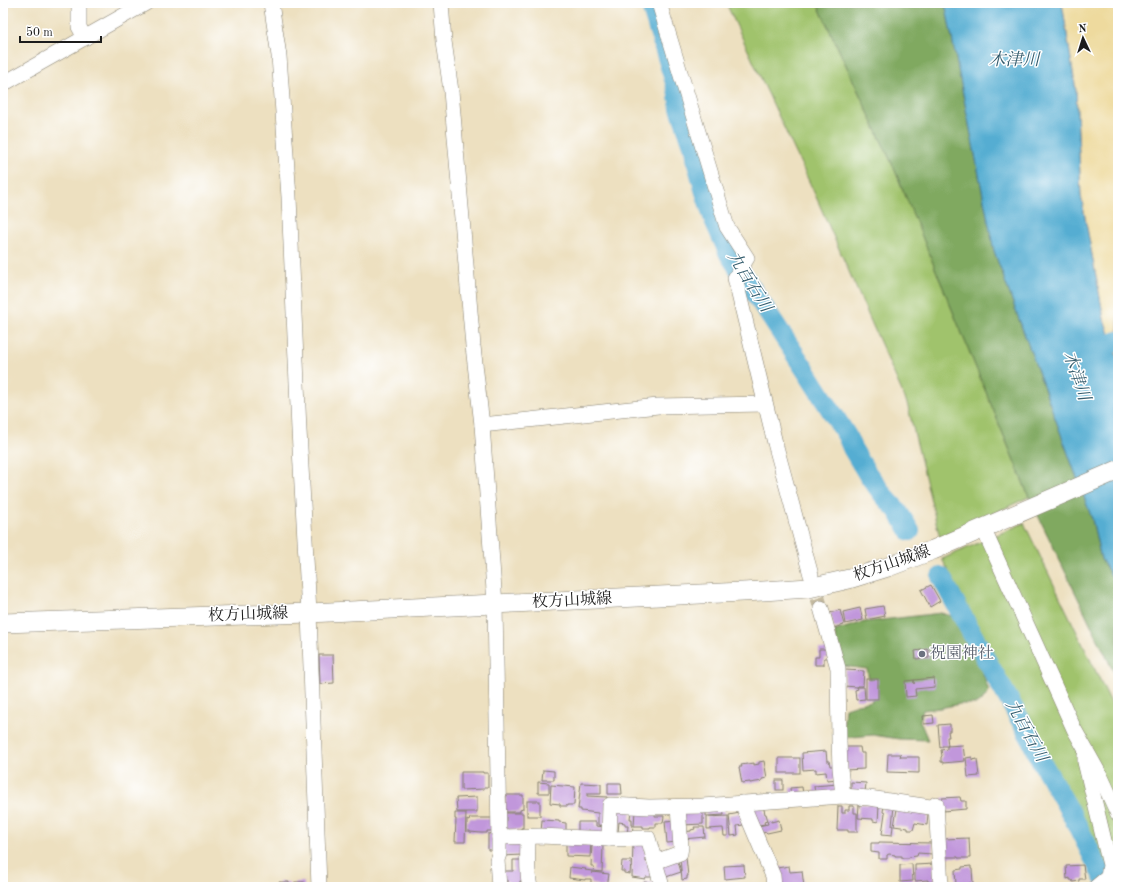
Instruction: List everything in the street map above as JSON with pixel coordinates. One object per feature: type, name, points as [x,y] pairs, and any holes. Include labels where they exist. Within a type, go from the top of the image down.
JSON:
[{"type":"main road","name":"枚方山城線","points":[[3,623],[309,613],[809,588],[849,579],[888,567],[986,527],[1118,470]]},
{"type":"street","points":[[79,3],[79,27],[85,38]]},
{"type":"street","points":[[3,84],[146,3]]},
{"type":"street","points":[[271,3],[279,56],[289,197],[309,613],[319,887]]},
{"type":"street","points":[[441,3],[444,41],[452,98],[473,346],[482,425],[495,604],[499,837],[499,854],[497,860],[499,887]]},
{"type":"street","points":[[659,3],[727,227],[747,258],[735,278],[774,443],[811,575]]},
{"type":"street","points":[[482,425],[658,406],[765,404]]},
{"type":"street","points":[[986,527],[1074,729],[1101,777],[1118,814]]},
{"type":"street","points":[[821,608],[838,668],[840,768],[843,796]]},
{"type":"street","points":[[1084,746],[1085,762],[1110,865],[1108,877],[1097,887]]},
{"type":"street","points":[[608,839],[610,805],[678,807],[843,796],[936,806],[941,887]]},
{"type":"street","points":[[742,803],[773,876],[774,887]]},
{"type":"street","points":[[655,862],[680,853],[681,847],[678,807]]},
{"type":"street","points":[[528,836],[530,887]]},
{"type":"street","points":[[499,837],[540,836],[608,839],[648,838],[661,887]]},
{"type":"green space","points":[[726,3],[817,3],[894,168],[1029,497],[940,538],[907,403],[813,190]]},
{"type":"green space","points":[[817,3],[945,3],[994,251],[1092,519],[1101,559],[1118,587],[1118,681],[1029,497],[894,168]]},
{"type":"green space","points":[[1024,523],[1118,717],[1118,884],[942,559]]},
{"type":"green space","points":[[941,613],[955,617],[963,627],[989,691],[985,697],[977,704],[960,704],[923,710],[920,721],[928,740],[899,739],[873,735],[842,738],[845,708],[872,701],[867,669],[842,666],[834,631],[864,622]]},
{"type":"sand","points":[[1062,3],[1118,3],[1118,360],[1104,319],[1081,196],[1076,91]]},
{"type":"water","name":"木津川","points":[[945,3],[1062,3],[1076,91],[1081,196],[1104,319],[1118,360],[1118,587],[1101,559],[1092,519],[994,251]]},
{"type":"building","points":[[931,585],[940,601],[930,607],[921,590]]},
{"type":"building","points":[[883,606],[885,616],[867,620],[865,609]]},
{"type":"building","points":[[860,608],[863,620],[845,624],[843,612]]},
{"type":"building","points":[[840,610],[844,625],[834,628],[830,613]]},
{"type":"building","points":[[819,649],[828,649],[828,658],[824,658],[824,665],[815,665],[815,657],[819,657]]},
{"type":"building","points":[[928,649],[929,658],[916,659],[915,651]]},
{"type":"building","points":[[319,655],[333,655],[334,683],[320,684]]},
{"type":"building","points":[[845,670],[864,671],[863,686],[844,686]]},
{"type":"building","points":[[934,678],[935,687],[915,689],[916,696],[906,697],[905,681]]},
{"type":"building","points":[[866,679],[878,679],[878,699],[866,699]]},
{"type":"building","points":[[857,687],[864,687],[865,699],[856,700],[855,690],[858,689]]},
{"type":"building","points":[[933,715],[934,723],[924,724],[923,716]]},
{"type":"building","points":[[950,724],[950,731],[948,731],[949,737],[947,737],[948,746],[942,746],[940,748],[938,725]]},
{"type":"building","points":[[963,745],[965,761],[941,762],[941,750],[947,749],[947,746]]},
{"type":"building","points":[[844,747],[860,747],[861,753],[864,753],[864,769],[845,770]]},
{"type":"building","points":[[826,751],[827,761],[829,761],[830,766],[837,766],[838,779],[827,780],[826,772],[816,773],[816,769],[803,770],[802,753]]},
{"type":"building","points":[[888,754],[901,754],[900,757],[919,757],[919,773],[887,772]]},
{"type":"building","points":[[972,757],[972,760],[977,759],[979,776],[968,777],[966,758]]},
{"type":"building","points":[[779,758],[800,758],[800,773],[779,773]]},
{"type":"building","points":[[764,761],[767,778],[762,779],[762,781],[742,783],[739,767],[742,767],[741,765],[754,763],[754,765]]},
{"type":"building","points":[[543,770],[554,771],[554,780],[542,780]]},
{"type":"building","points":[[461,772],[488,773],[488,787],[484,787],[484,789],[461,790]]},
{"type":"building","points":[[776,780],[783,780],[783,790],[776,790]]},
{"type":"building","points":[[538,782],[549,783],[549,793],[538,793]]},
{"type":"building","points":[[851,782],[866,783],[865,793],[851,792]]},
{"type":"building","points":[[581,783],[601,784],[601,794],[587,794],[587,796],[607,797],[605,826],[598,825],[598,813],[581,811],[581,809],[578,809]]},
{"type":"building","points":[[608,783],[621,783],[622,794],[608,794]]},
{"type":"building","points":[[838,784],[838,792],[815,794],[814,786]]},
{"type":"building","points":[[551,785],[575,787],[574,805],[560,806],[560,804],[550,803]]},
{"type":"building","points":[[802,787],[803,794],[791,796],[790,788]]},
{"type":"building","points":[[506,795],[523,795],[523,809],[520,810],[520,812],[505,811]]},
{"type":"building","points":[[477,797],[477,812],[457,812],[456,798]]},
{"type":"building","points":[[960,797],[961,801],[966,801],[966,809],[943,811],[942,798]]},
{"type":"building","points":[[527,801],[540,801],[540,816],[527,816]]},
{"type":"building","points":[[763,805],[768,821],[771,820],[771,822],[779,820],[781,830],[759,834],[758,826],[768,824],[767,821],[764,822],[765,824],[753,826],[748,806]]},
{"type":"building","points":[[859,805],[879,805],[878,822],[873,821],[873,819],[858,818]]},
{"type":"building","points":[[884,805],[894,806],[892,835],[882,834],[885,813],[883,812]]},
{"type":"building","points":[[838,806],[842,806],[842,813],[845,813],[845,810],[849,810],[849,806],[854,806],[854,813],[857,813],[857,832],[837,830]]},
{"type":"building","points":[[613,808],[631,810],[630,819],[632,819],[633,825],[632,836],[627,835],[628,826],[625,826],[625,823],[619,822],[618,832],[611,831]]},
{"type":"building","points":[[723,808],[724,815],[706,816],[706,809]]},
{"type":"building","points":[[897,809],[928,814],[927,825],[915,823],[913,830],[894,826]]},
{"type":"building","points":[[635,810],[655,810],[655,816],[664,816],[663,823],[656,823],[656,827],[650,828],[634,826]]},
{"type":"building","points":[[703,811],[703,824],[682,825],[682,813]]},
{"type":"building","points":[[455,813],[466,813],[465,842],[455,842]]},
{"type":"building","points":[[503,813],[523,813],[523,828],[521,828],[521,830],[504,829]]},
{"type":"building","points":[[740,813],[743,825],[737,826],[738,835],[731,836],[729,815]]},
{"type":"building","points":[[728,816],[728,836],[724,836],[723,828],[707,829],[707,817]]},
{"type":"building","points":[[470,818],[492,818],[492,831],[481,833],[467,831],[467,820],[469,821]]},
{"type":"building","points":[[542,820],[566,823],[566,833],[541,832]]},
{"type":"building","points":[[676,820],[677,842],[667,843],[665,821]]},
{"type":"building","points":[[578,822],[596,822],[596,826],[605,827],[605,835],[578,832]]},
{"type":"building","points":[[694,827],[704,827],[705,837],[683,839],[683,832],[691,831],[695,829]]},
{"type":"building","points":[[495,833],[496,850],[488,850],[488,834]]},
{"type":"building","points":[[969,838],[970,858],[945,857],[944,839]]},
{"type":"building","points":[[566,840],[591,841],[590,857],[566,856]]},
{"type":"building","points":[[502,841],[522,842],[522,855],[502,856]]},
{"type":"building","points":[[633,842],[645,843],[646,862],[653,862],[652,877],[646,877],[645,879],[632,877]]},
{"type":"building","points":[[871,843],[933,843],[932,854],[918,853],[917,856],[902,858],[902,856],[889,854],[887,855],[887,859],[879,859],[879,853],[871,852]]},
{"type":"building","points":[[592,845],[603,846],[602,872],[593,871],[594,866],[591,866]]},
{"type":"building","points":[[686,857],[688,876],[687,879],[682,880],[680,858]]},
{"type":"building","points":[[677,858],[681,872],[663,878],[658,863]]},
{"type":"building","points":[[513,860],[521,860],[522,881],[520,881],[520,887],[508,887],[508,881],[503,881],[503,871],[513,871]]},
{"type":"building","points":[[622,861],[631,861],[630,874],[621,871]]},
{"type":"building","points":[[912,864],[913,881],[900,882],[900,865]]},
{"type":"building","points":[[934,864],[935,882],[928,882],[928,880],[915,881],[915,865]]},
{"type":"building","points":[[744,865],[745,877],[725,879],[724,866]]},
{"type":"building","points":[[1083,865],[1085,879],[1079,879],[1079,881],[1073,882],[1070,878],[1067,879],[1066,866]]},
{"type":"building","points":[[789,866],[790,872],[802,871],[804,887],[780,887],[777,868]]},
{"type":"building","points":[[971,866],[973,883],[969,883],[969,885],[956,885],[955,870],[962,869],[962,867]]},
{"type":"building","points":[[570,867],[609,874],[607,887],[598,887],[598,885],[591,884],[591,879],[585,880],[569,878]]},
{"type":"building","points":[[279,882],[289,882],[289,887],[280,887]]},
{"type":"building","points":[[295,882],[304,882],[304,887],[295,887]]},
{"type":"building","points":[[644,882],[658,883],[657,887],[643,887]]},
{"type":"waterway","name":"九百石川","points":[[650,3],[677,89],[680,108],[695,151],[704,189],[714,220],[729,254],[808,374],[847,436],[852,448],[867,473],[884,496],[897,510],[910,531]]},
{"type":"waterway","points":[[1088,352],[1118,341]]},
{"type":"waterway","name":"九百石川","points":[[941,577],[1030,737],[1037,754],[1072,815],[1108,887]]},
{"type":"tunnel","points":[[811,576],[821,608]]},
{"type":"place","name":"祝園神社","points":[[922,654]]}]
